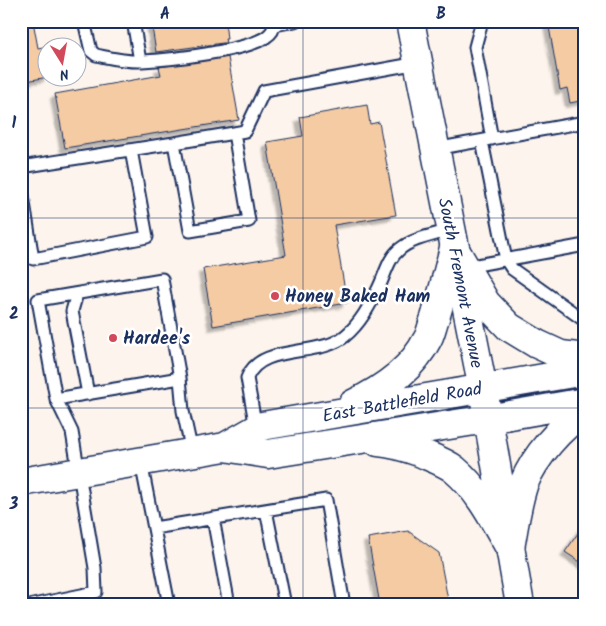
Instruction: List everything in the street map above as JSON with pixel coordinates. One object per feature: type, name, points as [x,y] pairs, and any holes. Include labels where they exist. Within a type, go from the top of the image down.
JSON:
[{"type":"main road","name":"South Fremont Avenue","points":[[410,21],[483,389],[520,605]]},
{"type":"main road","points":[[456,248],[486,303],[509,327],[537,344],[562,355],[585,358]]},
{"type":"main road","points":[[330,414],[372,394],[394,380],[416,358],[428,340],[456,248]]},
{"type":"main road","name":"East Battlefield Road","points":[[225,447],[262,426],[585,371]]},
{"type":"main road","name":"East Battlefield Road","points":[[21,482],[225,447],[268,454],[585,402]]},
{"type":"main road","points":[[510,548],[525,480],[559,431],[585,412]]},
{"type":"main road","points":[[354,440],[394,443],[452,468],[468,483],[484,503],[510,548]]},
{"type":"lane","points":[[84,21],[91,51],[96,55],[140,61],[199,55],[247,45],[268,37],[272,32],[274,23],[294,21]]},
{"type":"lane","points":[[133,21],[140,61]]},
{"type":"lane","points":[[482,21],[475,47],[487,140],[506,260],[512,269],[585,321]]},
{"type":"lane","points":[[21,168],[245,131],[264,92],[418,62]]},
{"type":"lane","points":[[435,149],[585,122]]},
{"type":"lane","points":[[174,143],[190,231],[249,221],[234,133]]},
{"type":"lane","points":[[21,184],[33,259],[147,237],[131,150]]},
{"type":"lane","points":[[256,429],[247,378],[254,366],[265,359],[339,341],[354,327],[369,306],[393,256],[410,243],[456,248],[506,260],[585,245]]},
{"type":"lane","points":[[98,605],[95,568],[80,472],[72,432],[56,399],[38,300],[162,279],[192,452]]},
{"type":"lane","points":[[77,294],[72,311],[88,394]]},
{"type":"lane","points":[[56,399],[180,378]]},
{"type":"lane","points":[[141,461],[169,605]]},
{"type":"lane","points":[[154,528],[326,500],[344,605]]},
{"type":"lane","points":[[266,510],[285,605]]},
{"type":"lane","points":[[213,518],[229,605]]},
{"type":"lane","points":[[33,605],[96,592]]},
{"type":"building","points":[[21,21],[33,21],[38,48],[38,79],[21,82]]},
{"type":"building","points":[[151,21],[225,21],[226,43],[156,52]]},
{"type":"building","points":[[548,21],[585,21],[585,100],[570,103],[567,88],[560,90]]},
{"type":"building","points":[[228,57],[239,120],[65,148],[55,94],[161,75],[159,67]]},
{"type":"building","points":[[367,105],[370,124],[379,122],[396,215],[334,225],[347,303],[213,326],[203,269],[286,255],[267,142],[303,136],[300,117]]},
{"type":"building","points":[[585,523],[585,565],[565,552]]},
{"type":"building","points":[[408,531],[439,553],[449,605],[380,605],[368,538]]},
{"type":"place","name":"Honey Baked Ham","points":[[275,296]]},
{"type":"place","name":"Hardee's","points":[[113,338]]}]
